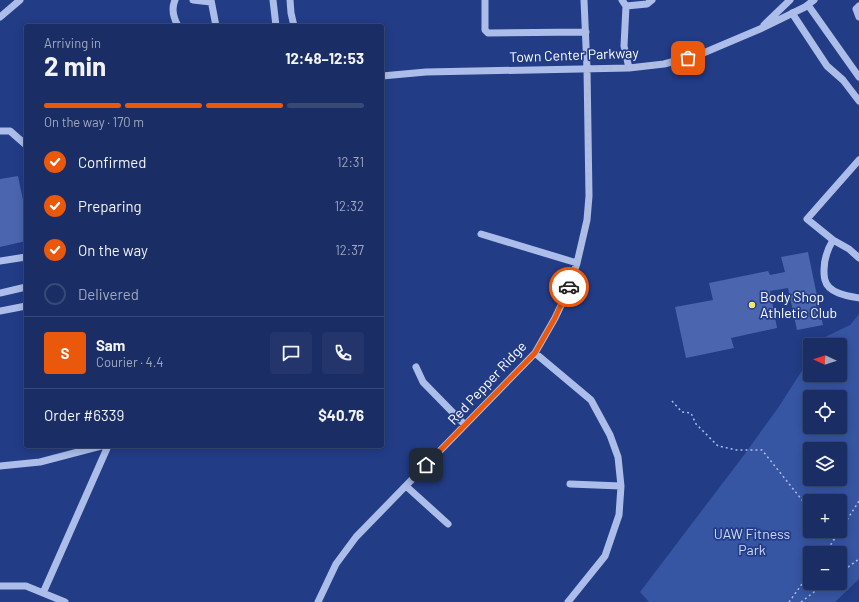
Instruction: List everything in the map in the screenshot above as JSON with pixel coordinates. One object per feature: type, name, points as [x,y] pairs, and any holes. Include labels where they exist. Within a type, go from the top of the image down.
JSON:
[{"type":"street","points":[[0,17],[20,0]]},
{"type":"street","points":[[175,0],[173,4],[173,16],[176,24]]},
{"type":"street","points":[[192,0],[211,1],[216,24]]},
{"type":"street","points":[[273,0],[276,24]]},
{"type":"street","points":[[290,0],[294,24]]},
{"type":"street","points":[[484,0],[485,30],[488,33],[586,32]]},
{"type":"street","name":"Red Pepper Ridge","points":[[318,602],[336,564],[356,537],[535,353],[566,295],[577,262],[587,220],[589,196],[587,69],[584,0]]},
{"type":"street","points":[[622,0],[626,6],[624,46],[629,68]]},
{"type":"street","points":[[626,6],[647,4],[652,0]]},
{"type":"street","name":"Town Center Parkway","points":[[760,29],[790,0]]},
{"type":"street","points":[[811,2],[859,77]]},
{"type":"street","name":"Town Center Parkway","points":[[384,76],[426,72],[629,68],[664,64],[701,54],[760,29],[811,2]]},
{"type":"street","points":[[859,6],[856,9],[859,17]]},
{"type":"street","points":[[792,13],[827,66],[843,80],[859,101]]},
{"type":"street","points":[[0,131],[10,131],[24,143]]},
{"type":"street","points":[[859,160],[807,219],[833,240],[849,249],[859,258]]},
{"type":"street","points":[[481,234],[577,262]]},
{"type":"street","points":[[833,240],[827,250],[824,267],[825,281],[838,294],[859,298]]},
{"type":"street","points":[[0,261],[24,256]]},
{"type":"street","points":[[0,294],[24,288]]},
{"type":"street","points":[[0,311],[24,306]]},
{"type":"street","points":[[535,353],[591,400],[610,435],[618,457],[621,486],[618,515],[605,556],[568,602]]},
{"type":"street","points":[[416,367],[423,382],[465,425]]},
{"type":"street","points":[[0,466],[40,462],[93,448]]},
{"type":"street","points":[[43,593],[107,448]]},
{"type":"street","points":[[570,484],[621,486]]},
{"type":"street","points":[[406,486],[448,524]]},
{"type":"street","points":[[0,586],[26,586],[65,602]]},
{"type":"path","points":[[672,401],[682,412],[691,413],[696,424],[718,446],[737,450],[762,450],[803,501]]},
{"type":"path","points":[[830,546],[859,501]]},
{"type":"path","points":[[847,568],[859,559]]},
{"type":"path","points":[[789,602],[803,583]]},
{"type":"path","points":[[801,602],[817,590]]},
{"type":"green space","name":"UAW Fitness Park","points":[[859,314],[859,579],[835,602],[649,602],[640,592],[744,455],[778,408],[803,369],[803,382],[847,382],[847,338],[823,338],[850,325]]},
{"type":"building","points":[[18,176],[24,204],[24,241],[0,247],[0,179]]},
{"type":"building","points":[[808,252],[823,325],[797,330],[788,288],[770,291],[777,328],[731,338],[734,348],[686,358],[675,307],[713,300],[709,283],[768,271],[770,275],[785,272],[781,257]]},
{"type":"way so far","points":[[569,287],[577,262],[587,220],[589,196],[587,69],[629,68],[664,64],[688,58]]},
{"type":"place","name":"Body Shop Athletic Club","points":[[752,305]]},
{"type":"route","points":[[426,465],[535,353],[555,318],[569,287]]}]
